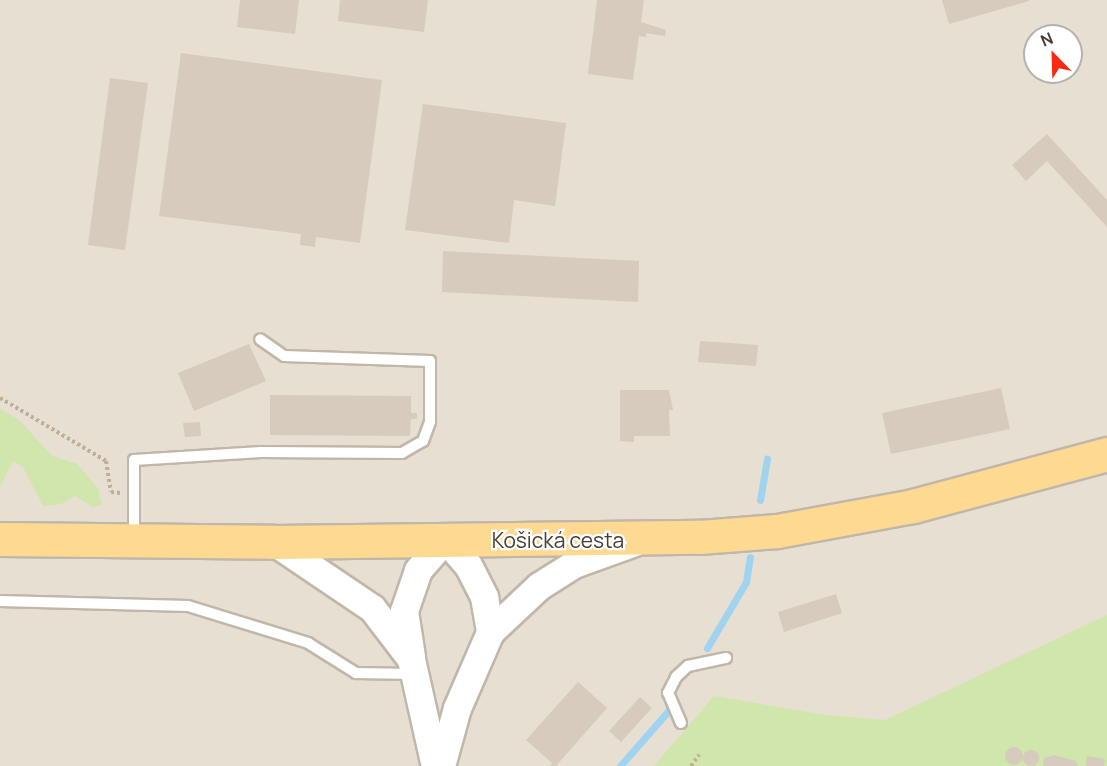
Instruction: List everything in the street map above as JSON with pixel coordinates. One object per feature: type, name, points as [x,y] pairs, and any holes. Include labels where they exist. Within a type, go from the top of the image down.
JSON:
[{"type":"main road","name":"Košická cesta","points":[[0,539],[274,542],[445,539],[642,540],[777,531],[913,506],[1107,454]]},
{"type":"street","points":[[435,766],[413,666],[404,611],[418,570],[445,539],[468,565],[484,597],[490,632]]},
{"type":"street","points":[[441,766],[457,708],[490,632],[539,586],[574,564],[642,540]]},
{"type":"street","points":[[274,542],[372,609],[413,666]]},
{"type":"lane","points":[[134,540],[134,460],[261,452],[402,453],[423,441],[430,422],[430,361],[284,356],[260,339]]},
{"type":"lane","points":[[0,601],[188,606],[308,644],[356,673],[413,666]]},
{"type":"lane","points":[[681,723],[668,693],[676,677],[688,666],[726,658]]},
{"type":"path","points":[[0,398],[106,461],[111,492],[134,495]]},
{"type":"path","points":[[691,766],[699,755]]},
{"type":"shaded area","points":[[0,0],[1107,0],[1107,766],[0,766]]},
{"type":"green space","points":[[0,409],[19,420],[52,456],[77,464],[98,488],[102,505],[93,507],[75,496],[61,504],[43,506],[23,467],[13,461],[0,487]]},
{"type":"green space","points":[[1107,615],[1107,766],[654,766],[714,696],[825,715],[885,720]]},
{"type":"building","points":[[240,0],[299,0],[295,34],[237,27]]},
{"type":"building","points":[[340,0],[428,0],[424,32],[338,21]]},
{"type":"building","points":[[597,0],[644,0],[641,22],[666,30],[665,36],[646,33],[646,37],[639,36],[633,80],[588,74]]},
{"type":"building","points":[[942,0],[1029,0],[1029,1],[949,24]]},
{"type":"building","points":[[181,53],[382,80],[360,243],[316,237],[315,247],[300,245],[301,234],[159,216]]},
{"type":"building","points":[[110,78],[148,83],[125,250],[88,245]]},
{"type":"building","points":[[423,104],[566,123],[555,206],[514,200],[509,243],[405,230]]},
{"type":"building","points":[[1047,134],[1107,200],[1107,227],[1047,161],[1026,181],[1012,165]]},
{"type":"building","points":[[443,251],[639,261],[638,302],[442,292]]},
{"type":"building","points":[[700,341],[758,345],[756,366],[698,362]]},
{"type":"building","points":[[249,344],[266,381],[194,411],[178,373]]},
{"type":"building","points":[[1001,388],[1010,429],[891,454],[882,413]]},
{"type":"building","points":[[620,390],[669,390],[673,410],[669,410],[670,436],[634,436],[634,442],[620,441]]},
{"type":"building","points":[[270,395],[411,396],[411,413],[417,413],[417,419],[411,419],[410,436],[270,435]]},
{"type":"building","points":[[200,422],[201,436],[185,437],[183,423]]},
{"type":"building","points":[[836,594],[842,613],[784,632],[778,612]]},
{"type":"building","points":[[578,682],[607,708],[556,766],[550,766],[552,763],[526,740]]},
{"type":"building","points":[[640,697],[652,708],[621,742],[609,731]]},
{"type":"building","points":[[1014,747],[1020,750],[1023,756],[1020,762],[1014,765],[1008,762],[1005,756],[1008,750]]},
{"type":"building","points":[[1031,750],[1037,752],[1039,758],[1037,764],[1031,766],[1025,764],[1023,758],[1025,752]]},
{"type":"building","points":[[1054,755],[1076,761],[1078,766],[1043,766],[1044,758]]},
{"type":"building","points":[[1087,756],[1105,759],[1104,766],[1086,766]]},
{"type":"waterway","points":[[760,500],[767,459]]},
{"type":"waterway","points":[[707,648],[746,582],[750,557]]},
{"type":"waterway","points":[[620,766],[669,710]]}]
